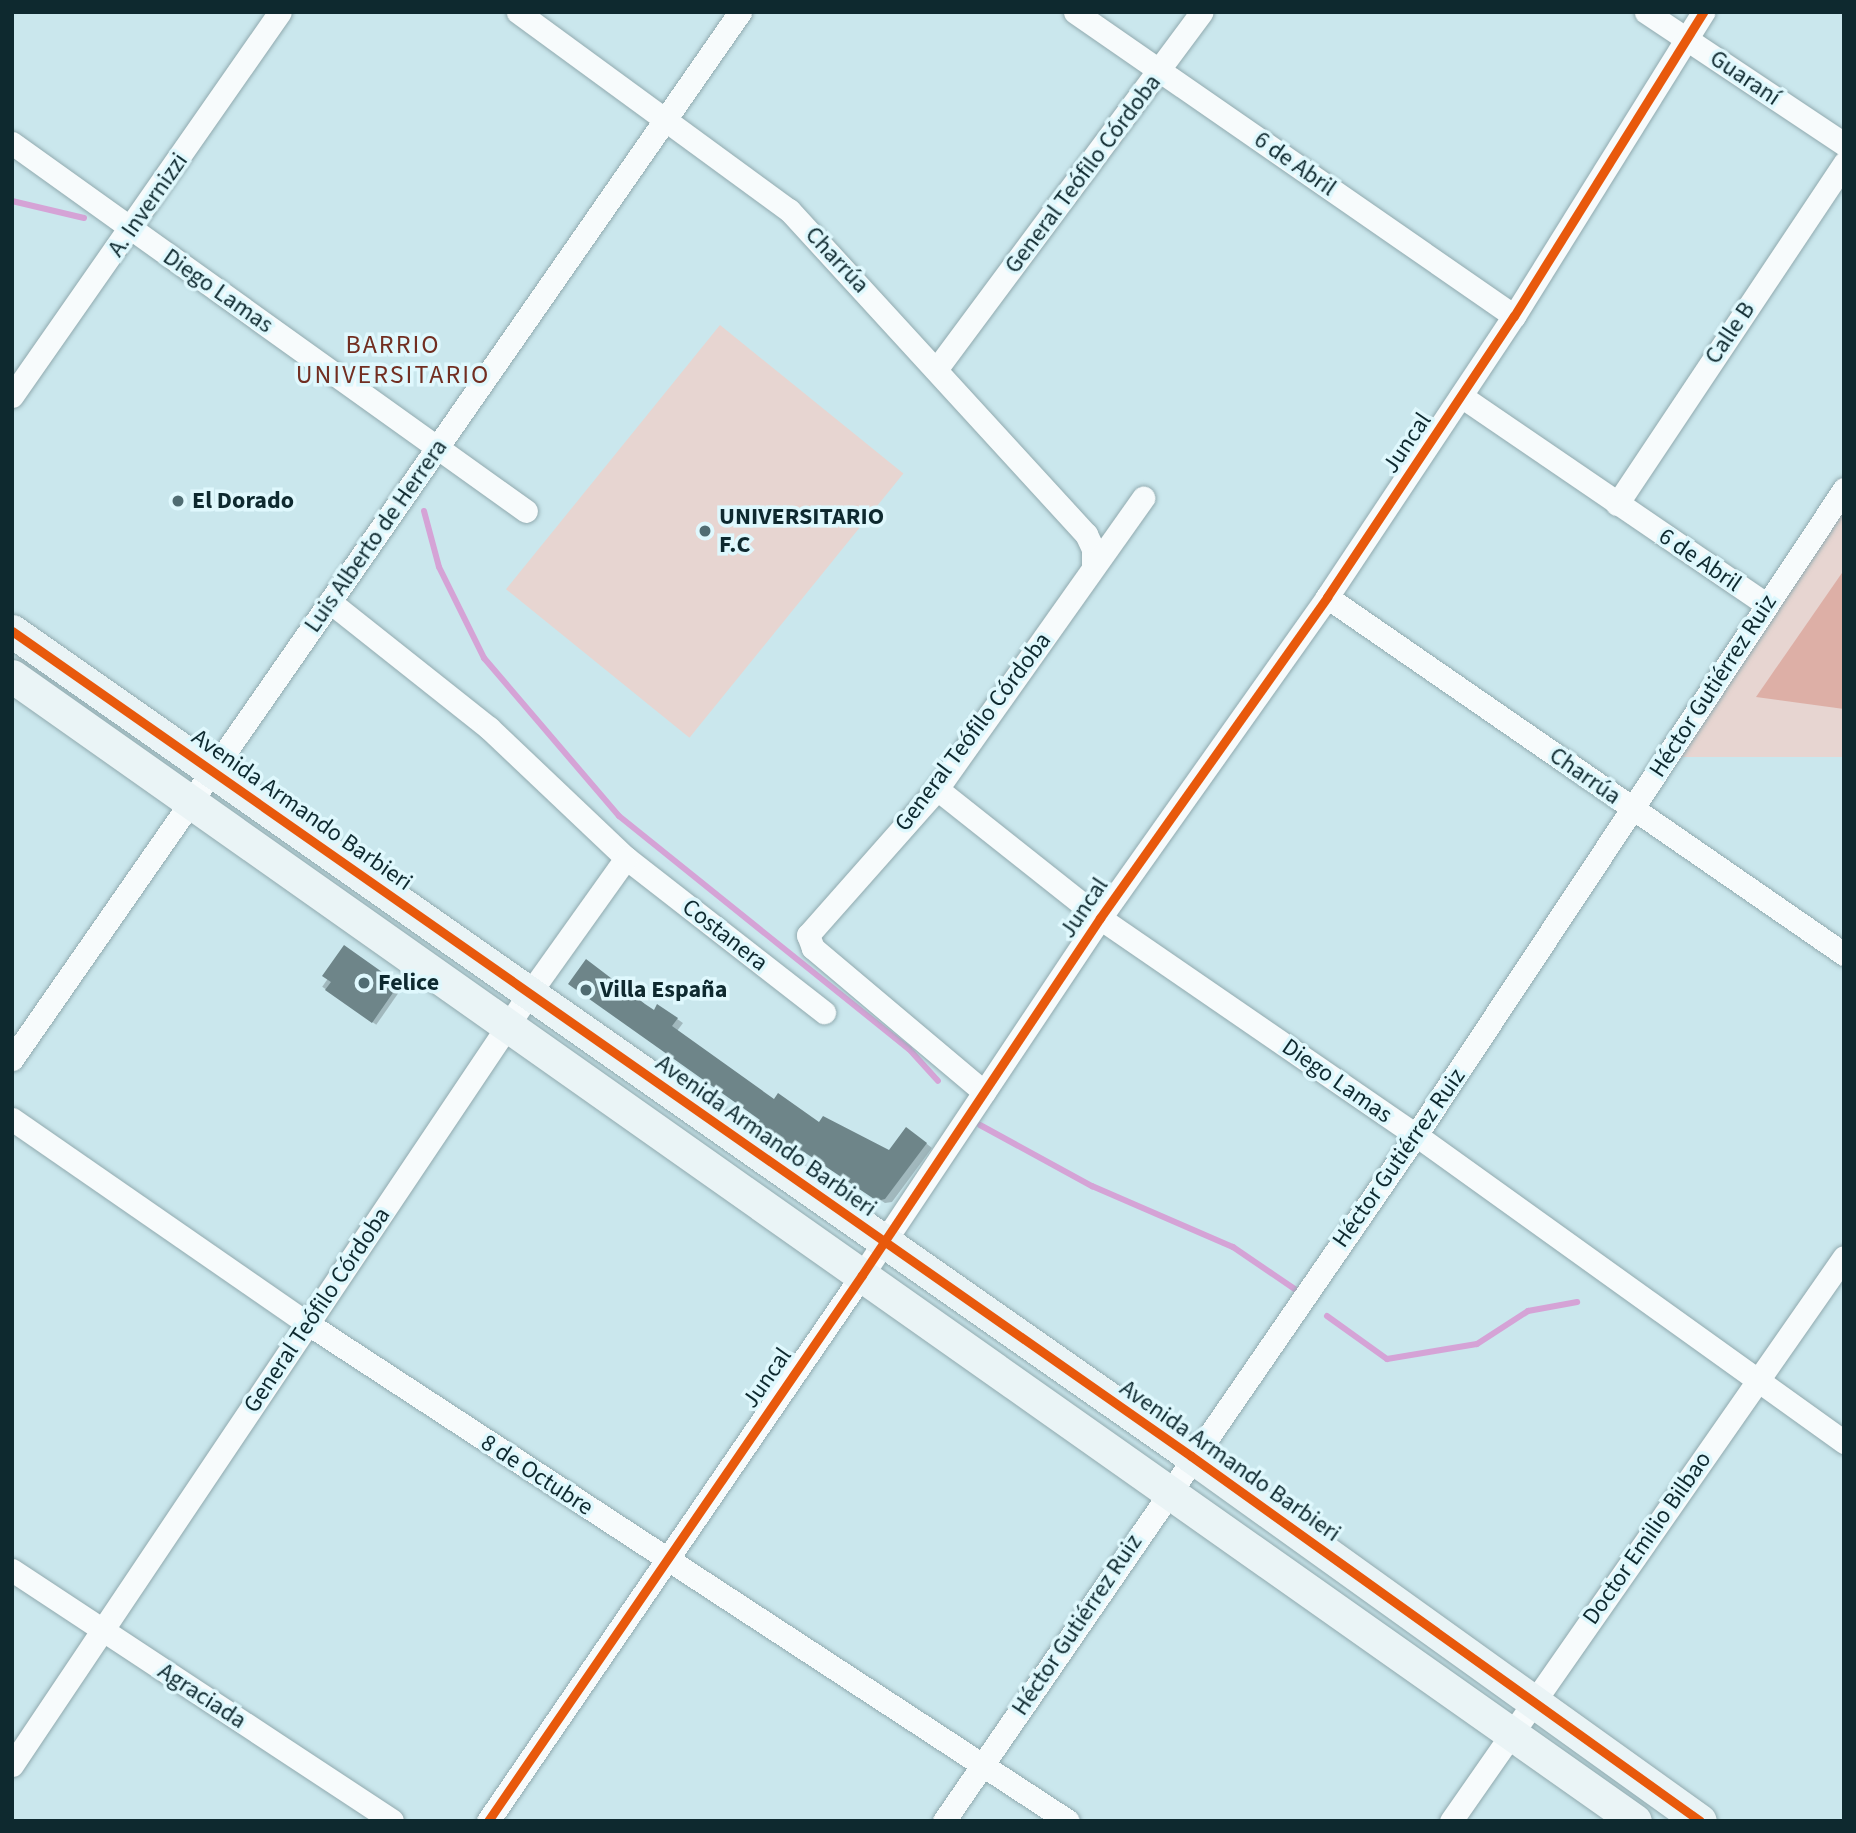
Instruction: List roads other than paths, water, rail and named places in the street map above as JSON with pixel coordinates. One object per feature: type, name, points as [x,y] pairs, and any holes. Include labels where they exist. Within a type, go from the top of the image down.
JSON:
[{"type":"street","name":"A. Invernizzi","points":[[12,396],[132,230],[280,12]]},
{"type":"street","name":"Charrúa","points":[[518,12],[667,117],[789,210],[938,367],[1086,534],[1093,549],[1093,567]]},
{"type":"street","name":"Luis Alberto de Herrera","points":[[12,1059],[740,12]]},
{"type":"street","name":"6 de Abril","points":[[1075,12],[1514,316]]},
{"type":"street","name":"General Teófilo Córdoba","points":[[938,367],[1202,12]]},
{"type":"street","name":"Guaraní","points":[[1646,12],[1844,144]]},
{"type":"street","name":"Juncal","points":[[488,1821],[664,1559],[862,1275],[1100,918],[1327,597],[1514,316],[1703,12]]},
{"type":"street","name":"Diego Lamas","points":[[12,143],[526,511]]},
{"type":"street","name":"Calle B","points":[[1617,504],[1844,163]]},
{"type":"street","name":"6 de Abril","points":[[1461,396],[1766,604]]},
{"type":"street","name":"Héctor Gutiérrez Ruiz","points":[[944,1821],[1191,1456],[1416,1135],[1844,489]]},
{"type":"street","name":"General Teófilo Córdoba","points":[[984,1091],[813,948],[808,935],[937,789],[1143,498]]},
{"type":"street","name":"Charrúa","points":[[1327,597],[1844,954]]},
{"type":"street","name":"Costanera","points":[[330,602],[489,728],[626,858],[824,1012]]},
{"type":"street","name":"Avenida Armando Barbieri","points":[[12,631],[1191,1456],[1700,1821]]},
{"type":"street","points":[[12,676],[192,800],[1635,1821]]},
{"type":"street","name":"Diego Lamas","points":[[937,789],[1100,918],[1416,1135],[1844,1442]]},
{"type":"street","name":"General Teófilo Córdoba","points":[[12,1765],[105,1632],[307,1323],[529,993],[626,858]]},
{"type":"street","name":"8 de Octubre","points":[[12,1119],[307,1323],[1068,1821]]},
{"type":"street","name":"Doctor Emilio Bilbao","points":[[1451,1821],[1511,1731],[1844,1257]]},
{"type":"street","name":"Agraciada","points":[[12,1570],[392,1821]]},
{"type":"waterway","points":[[12,201],[84,218]]},
{"type":"waterway","points":[[424,511],[439,567],[484,658],[619,816],[909,1049],[938,1081]]},
{"type":"waterway","points":[[980,1125],[1092,1186],[1233,1247],[1296,1290]]},
{"type":"waterway","points":[[1327,1316],[1387,1359],[1477,1344],[1528,1311],[1577,1302]]},
{"type":"place","name":"El Dorado","points":[[178,501]]},
{"type":"place","name":"UNIVERSITARIO F.C","points":[[705,531]]},
{"type":"place","name":"Felice","points":[[364,983]]},
{"type":"place","name":"Villa España","points":[[586,990]]},
{"type":"district","name":"BARRIO UNIVERSITARIO","points":[[393,360]]}]
